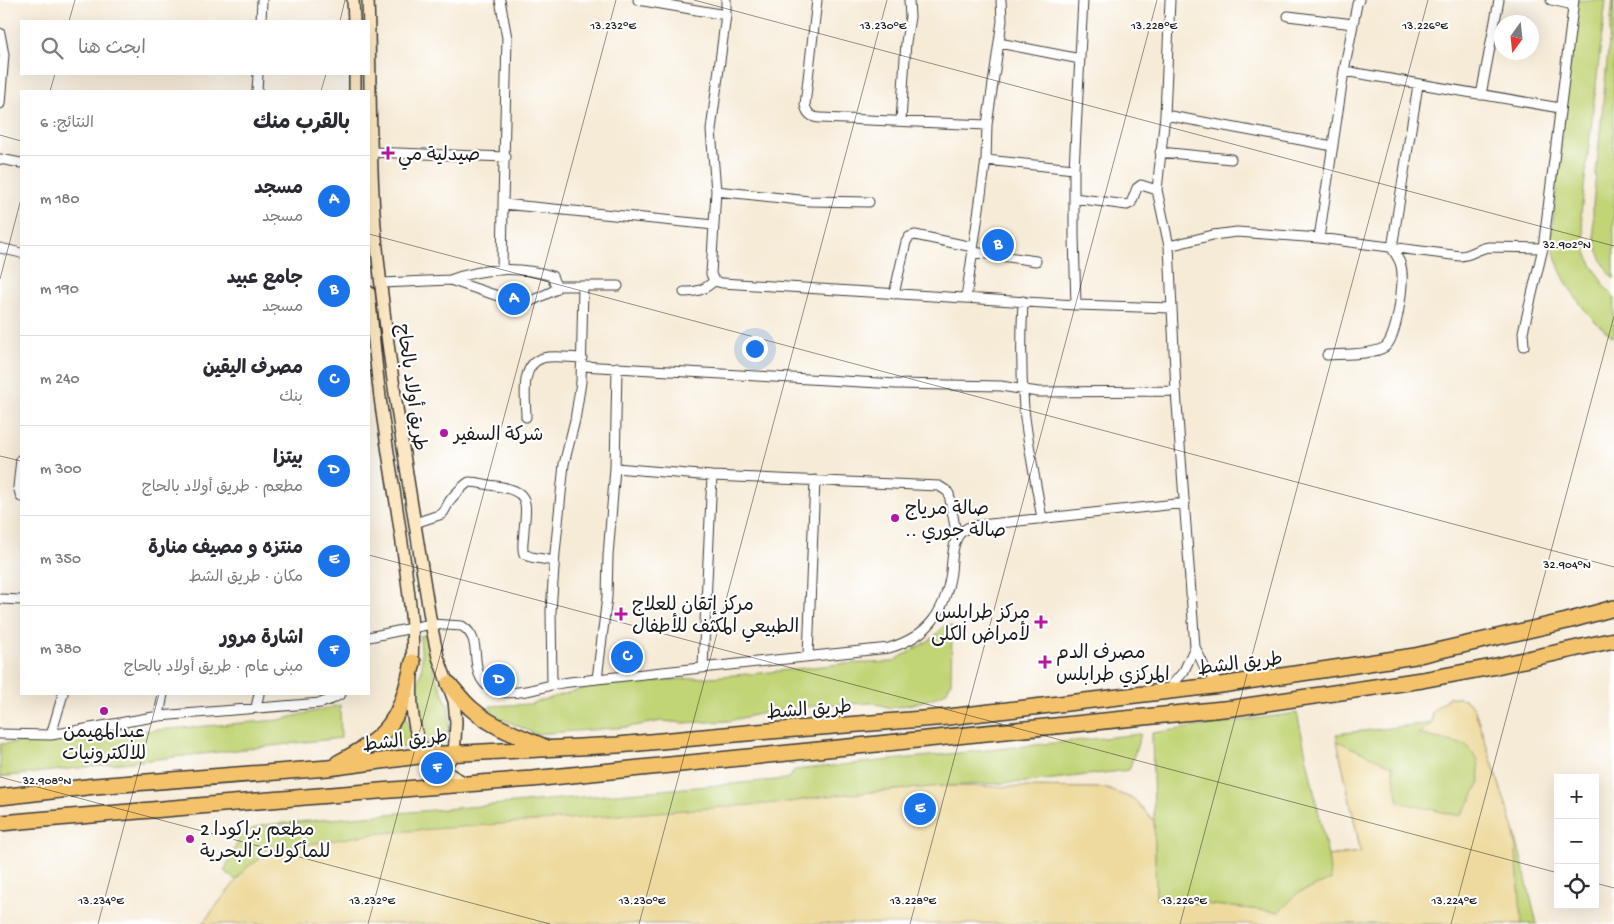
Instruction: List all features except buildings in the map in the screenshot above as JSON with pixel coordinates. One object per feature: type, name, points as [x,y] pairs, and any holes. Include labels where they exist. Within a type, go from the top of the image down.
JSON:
[{"type":"highway","name":"طريق الشط","points":[[0,797],[96,786],[328,768],[426,755],[550,750],[948,717],[1166,692],[1415,656],[1514,634],[1614,608]]},
{"type":"highway","points":[[0,823],[357,794],[422,786],[622,771],[1232,708],[1422,680],[1492,667],[1614,640]]},
{"type":"highway","points":[[328,768],[364,749],[389,726],[402,703],[413,662]]},
{"type":"highway","points":[[449,684],[471,709],[480,716],[550,750]]},
{"type":"main road","points":[[353,0],[354,20]]},
{"type":"main road","name":"طريق أولاد بالحاج","points":[[368,0],[368,20]]},
{"type":"main road","points":[[355,75],[355,90]]},
{"type":"main road","name":"طريق أولاد بالحاج","points":[[369,75],[369,90]]},
{"type":"main road","name":"طريق أولاد بالحاج","points":[[370,152],[376,228],[397,408],[431,624],[438,657],[454,701],[456,722],[454,753],[443,770],[422,786]]},
{"type":"main road","name":"طريق أولاد بالحاج","points":[[370,301],[381,405],[393,477],[412,627],[412,709],[415,728],[419,742],[426,755],[443,770],[467,784]]},
{"type":"street","points":[[261,20],[262,0]]},
{"type":"street","points":[[500,0],[507,38],[506,157],[502,190],[504,204],[502,270]]},
{"type":"street","points":[[638,0],[726,15]]},
{"type":"street","points":[[714,281],[711,274],[716,190],[711,130],[726,15],[726,0]]},
{"type":"street","points":[[817,0],[805,105],[808,113],[816,118],[987,125]]},
{"type":"street","points":[[902,121],[905,50],[910,17],[909,0]]},
{"type":"street","points":[[966,298],[986,160],[987,125],[1002,22],[1001,0]]},
{"type":"street","points":[[1076,305],[1074,169],[1083,0]]},
{"type":"street","points":[[1170,0],[1165,115],[1157,190],[1169,246],[1176,391],[1195,647],[1205,668],[1221,685]]},
{"type":"street","points":[[1319,238],[1344,71],[1359,0]]},
{"type":"street","points":[[1481,95],[1499,0]]},
{"type":"street","points":[[1524,346],[1523,332],[1543,248],[1573,3],[1552,0]]},
{"type":"street","points":[[1288,16],[1353,24]]},
{"type":"street","points":[[0,33],[4,55],[0,104]]},
{"type":"street","points":[[999,43],[1080,59]]},
{"type":"street","points":[[1344,71],[1560,108]]},
{"type":"street","points":[[257,90],[258,75]]},
{"type":"street","points":[[1327,355],[1369,352],[1385,347],[1392,336],[1403,284],[1401,266],[1392,248],[1418,85]]},
{"type":"street","points":[[1165,115],[1333,146]]},
{"type":"street","points":[[370,152],[506,157]]},
{"type":"street","points":[[1160,152],[1231,159]]},
{"type":"street","points":[[0,159],[20,163]]},
{"type":"street","points":[[986,160],[1074,169]]},
{"type":"street","points":[[1074,198],[1127,205],[1131,203],[1137,188],[1141,185],[1157,190]]},
{"type":"street","points":[[716,190],[809,201],[869,202]]},
{"type":"street","points":[[504,204],[714,225]]},
{"type":"street","points":[[1169,246],[1213,235],[1237,232],[1319,238],[1468,256],[1482,248],[1543,248]]},
{"type":"street","points":[[894,294],[906,242],[909,237],[915,235],[973,249],[1036,261]]},
{"type":"street","points":[[0,248],[20,253]]},
{"type":"street","points":[[382,283],[450,280],[474,273],[519,269],[552,276],[556,286]]},
{"type":"street","points":[[450,280],[514,301],[531,301],[555,290],[556,286]]},
{"type":"street","points":[[714,281],[1076,305],[1171,308]]},
{"type":"street","points":[[684,292],[704,290],[714,281]]},
{"type":"street","points":[[556,286],[618,286]]},
{"type":"street","points":[[552,685],[551,611],[554,561],[564,464],[575,420],[581,382],[584,286]]},
{"type":"street","points":[[1023,301],[1023,390],[1030,450],[1042,518]]},
{"type":"street","points":[[526,417],[526,378],[528,371],[534,363],[543,358],[617,367],[896,384],[1001,386],[1038,392],[1176,391]]},
{"type":"street","points":[[596,679],[607,597],[608,556],[615,468],[617,367]]},
{"type":"street","points":[[20,468],[18,487],[20,494]]},
{"type":"street","points":[[370,637],[431,624],[458,625],[466,628],[474,641],[478,672],[483,682],[492,690],[504,693],[520,693],[552,685],[596,679],[703,666],[889,648],[902,644],[920,633],[935,618],[944,601],[957,538],[949,494],[939,486],[712,476],[615,468]]},
{"type":"street","points":[[703,666],[712,476]]},
{"type":"street","points":[[808,656],[815,480]]},
{"type":"street","points":[[415,523],[442,514],[450,499],[466,483],[472,482],[513,489],[522,496],[525,502],[524,554],[554,561]]},
{"type":"street","points":[[957,538],[963,530],[972,526],[1185,503]]},
{"type":"street","points":[[0,599],[20,600]]},
{"type":"street","points":[[1166,692],[1184,672],[1195,647]]},
{"type":"street","points":[[51,735],[63,695]]},
{"type":"street","points":[[159,716],[164,695]]},
{"type":"street","points":[[256,707],[259,695]]},
{"type":"street","points":[[0,734],[51,735],[159,716],[320,703],[339,695]]},
{"type":"green space","points":[[1577,0],[1606,0],[1581,213],[1587,255],[1604,286],[1614,296],[1614,337],[1598,324],[1568,286],[1558,264],[1551,237]]},
{"type":"green space","points":[[1613,0],[1614,279],[1602,261],[1596,244],[1593,225],[1593,205]]},
{"type":"green space","points":[[945,625],[952,626],[951,682],[946,692],[931,699],[891,708],[873,703],[821,705],[764,713],[728,721],[683,723],[662,721],[628,727],[536,734],[493,715],[490,706],[530,704],[592,686],[761,673],[840,664],[892,662],[933,638]]},
{"type":"green space","points":[[427,635],[434,672],[449,708],[447,740],[441,745],[427,743],[421,730],[416,708],[417,686],[422,667],[420,636]]},
{"type":"green space","points":[[1449,697],[1464,699],[1474,708],[1514,829],[1537,924],[1335,924],[1298,893],[1279,912],[1156,899],[1152,733],[1297,713],[1328,856],[1361,852],[1336,734],[1432,723],[1432,712]]},
{"type":"green space","points":[[340,705],[341,738],[0,777],[0,744],[39,741],[40,738],[95,732],[96,735],[279,720]]},
{"type":"green space","points":[[405,714],[415,746],[374,750],[390,736]]},
{"type":"green space","points":[[1141,734],[1129,770],[1028,782],[943,786],[827,796],[246,868],[236,880],[224,871],[242,833],[263,825],[787,779],[795,770]]},
{"type":"sand","points":[[1449,697],[1464,699],[1474,708],[1514,829],[1522,924],[202,924],[246,868],[275,849],[381,833],[790,802],[827,796],[943,786],[1104,788],[1134,799],[1154,821],[1156,899],[1279,912],[1298,893],[1331,880],[1328,856],[1361,852],[1337,741],[1392,766],[1399,802],[1460,816],[1471,800],[1480,781],[1478,760],[1466,745],[1418,734],[1432,723],[1432,712]]},
{"type":"place","name":"صيدلية مي","points":[[388,153]]},
{"type":"place","name":"جامع عبيد","points":[[998,245]]},
{"type":"place","name":"مسجد","points":[[514,299]]},
{"type":"place","name":"شركة السفير","points":[[444,433]]},
{"type":"place","name":"صالة مرياج .. صالة جوري","points":[[895,518]]},
{"type":"place","name":"مركز إتقان للعلاج الطبيعي المكثف للأطفال","points":[[621,614]]},
{"type":"place","name":"مركز طرابلس لأمراض الكلى","points":[[1041,622]]},
{"type":"place","name":"مصرف اليقين","points":[[627,657]]},
{"type":"place","name":"مصرف الدم المركزي طرابلس","points":[[1045,662]]},
{"type":"place","name":"بيتزا","points":[[499,680]]},
{"type":"place","name":"عبدالمهيمن للالكترونيات","points":[[104,711]]},
{"type":"place","name":"اشارة مرور","points":[[437,768]]},
{"type":"place","name":"منتزه و مصيف منارة","points":[[920,809]]},
{"type":"place","name":"مطعم براكودا 2 للمأكولات البحرية","points":[[190,839]]}]
